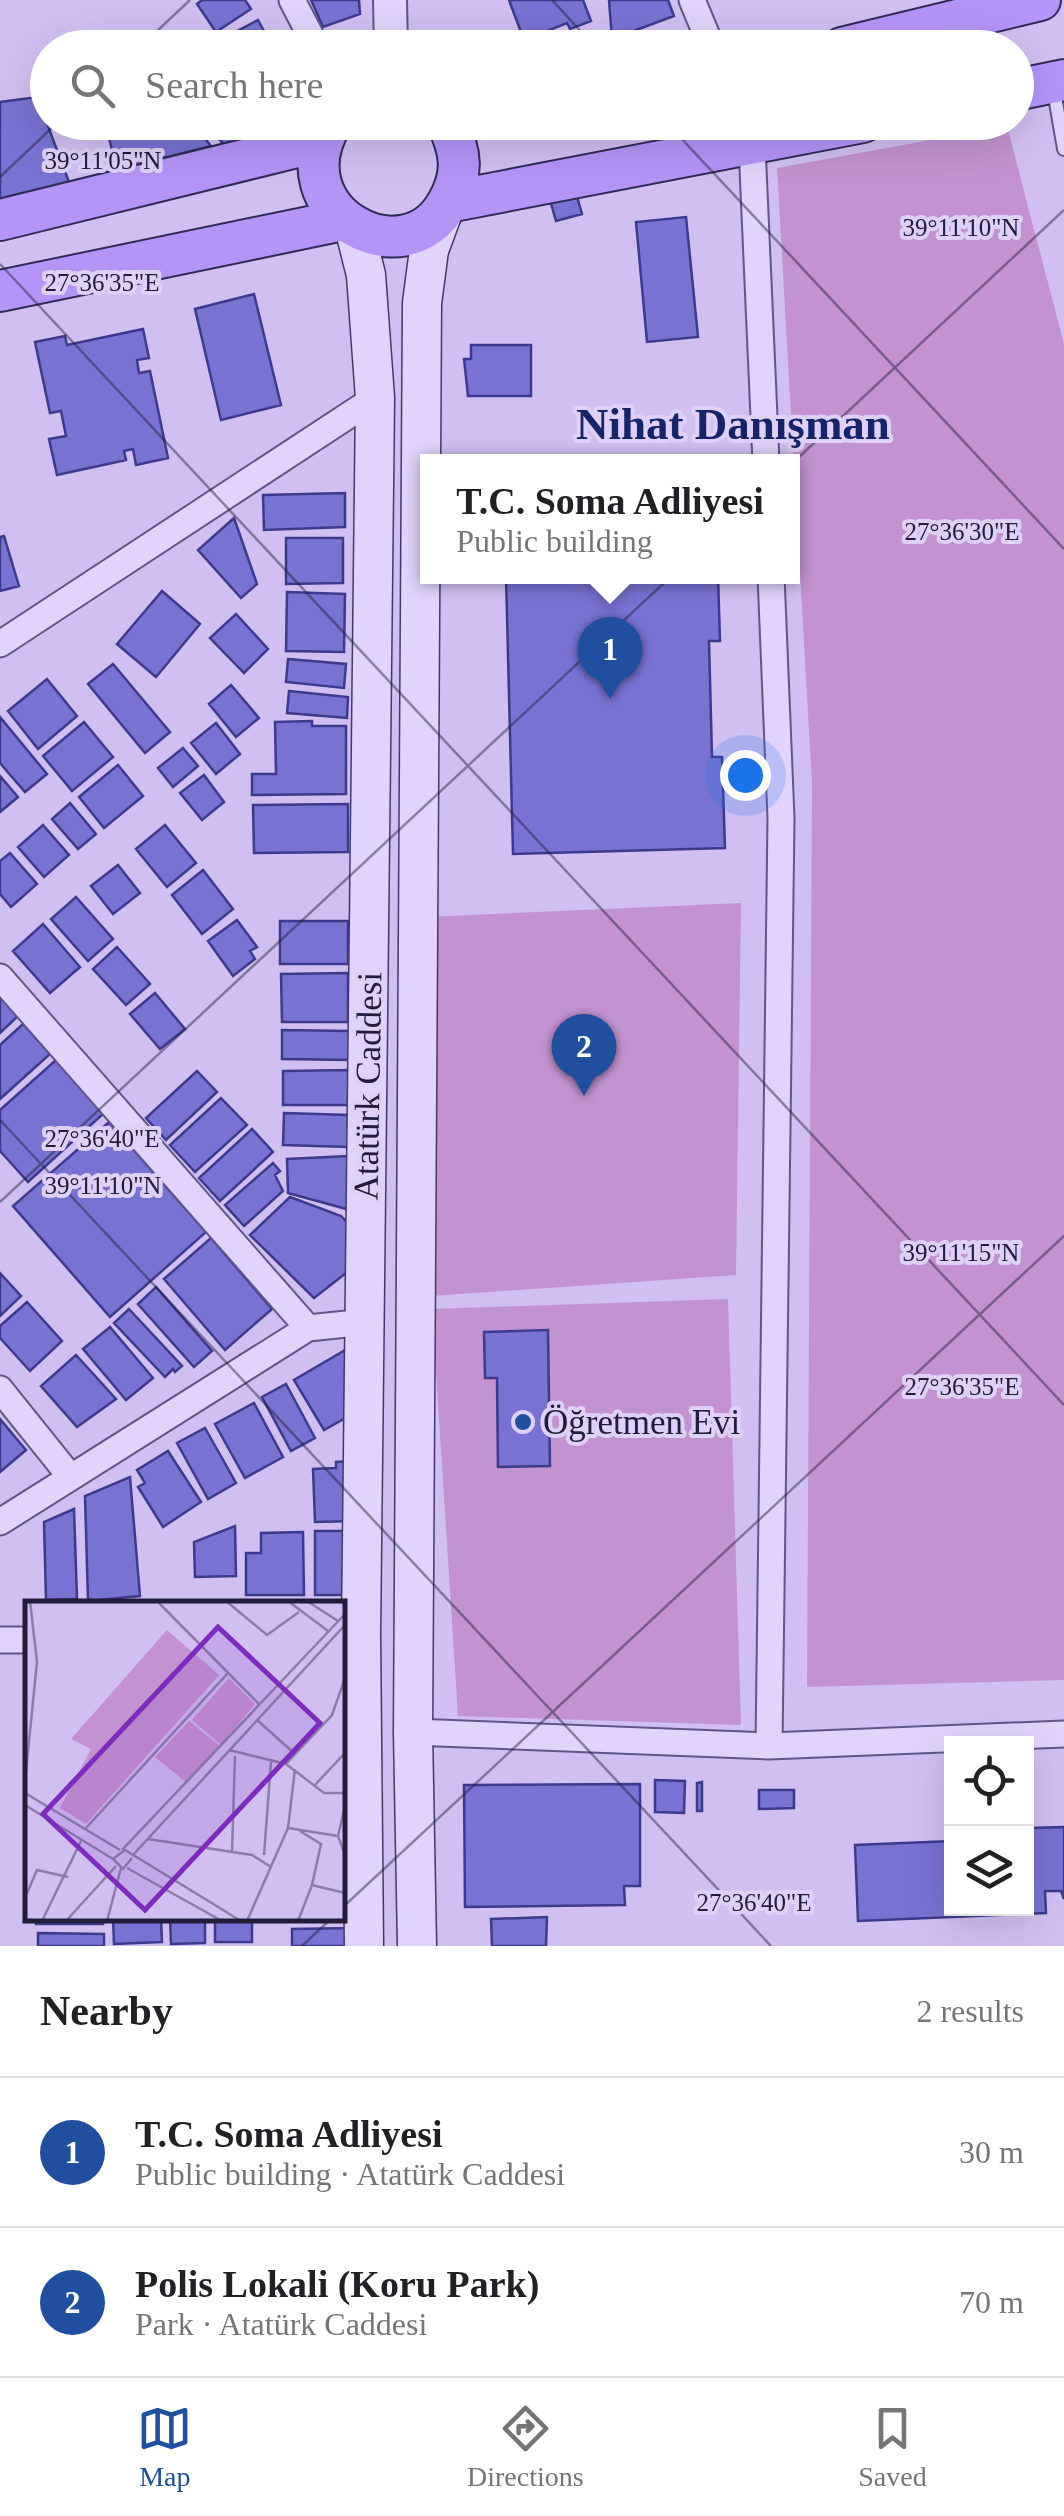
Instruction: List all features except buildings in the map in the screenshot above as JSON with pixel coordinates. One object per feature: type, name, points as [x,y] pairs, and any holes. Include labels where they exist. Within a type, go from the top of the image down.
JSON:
[{"type":"main road","points":[[916,30],[1040,0]]},
{"type":"main road","points":[[0,220],[296,140]]},
{"type":"main road","points":[[323,140],[316,162],[319,184],[348,224],[367,234],[394,236],[422,229],[446,207],[780,140]]},
{"type":"main road","points":[[421,454],[422,302],[430,250],[461,166],[453,140]]},
{"type":"main road","points":[[0,291],[348,224]]},
{"type":"main road","name":"Atatürk Caddesi","points":[[348,224],[366,275],[375,398],[366,1322],[352,1634],[364,1946]]},
{"type":"main road","points":[[417,1946],[414,1732],[420,584]]},
{"type":"street","points":[[292,0],[308,30]]},
{"type":"street","points":[[390,0],[391,30]]},
{"type":"street","points":[[692,0],[704,30]]},
{"type":"street","points":[[752,146],[766,454]]},
{"type":"street","points":[[0,644],[375,398]]},
{"type":"street","points":[[769,1746],[782,818],[771,584]]},
{"type":"street","points":[[0,977],[308,1328]]},
{"type":"street","points":[[0,1522],[69,1474],[308,1328],[366,1322]]},
{"type":"street","points":[[0,1389],[69,1474]]},
{"type":"street","points":[[414,1732],[769,1746],[1064,1734]]},
{"type":"lane","points":[[1044,84],[1064,149]]},
{"type":"shaded area","points":[[930,140],[1011,140],[1064,344],[1064,1680],[807,1687],[812,783],[800,572],[800,454],[793,454],[777,168]]},
{"type":"shaded area","points":[[741,903],[736,1275],[432,1296],[426,917]]},
{"type":"shaded area","points":[[728,1299],[741,1725],[458,1716],[432,1309]]},
{"type":"place","name":"T.C. Soma Adliyesi","points":[[610,699]]},
{"type":"place","name":"Polis Lokali (Koru Park)","points":[[584,1096]]},
{"type":"place","name":"Öğretmen Evi","points":[[523,1422]]},
{"type":"district","name":"Nihat Danışman","points":[[733,424]]}]
